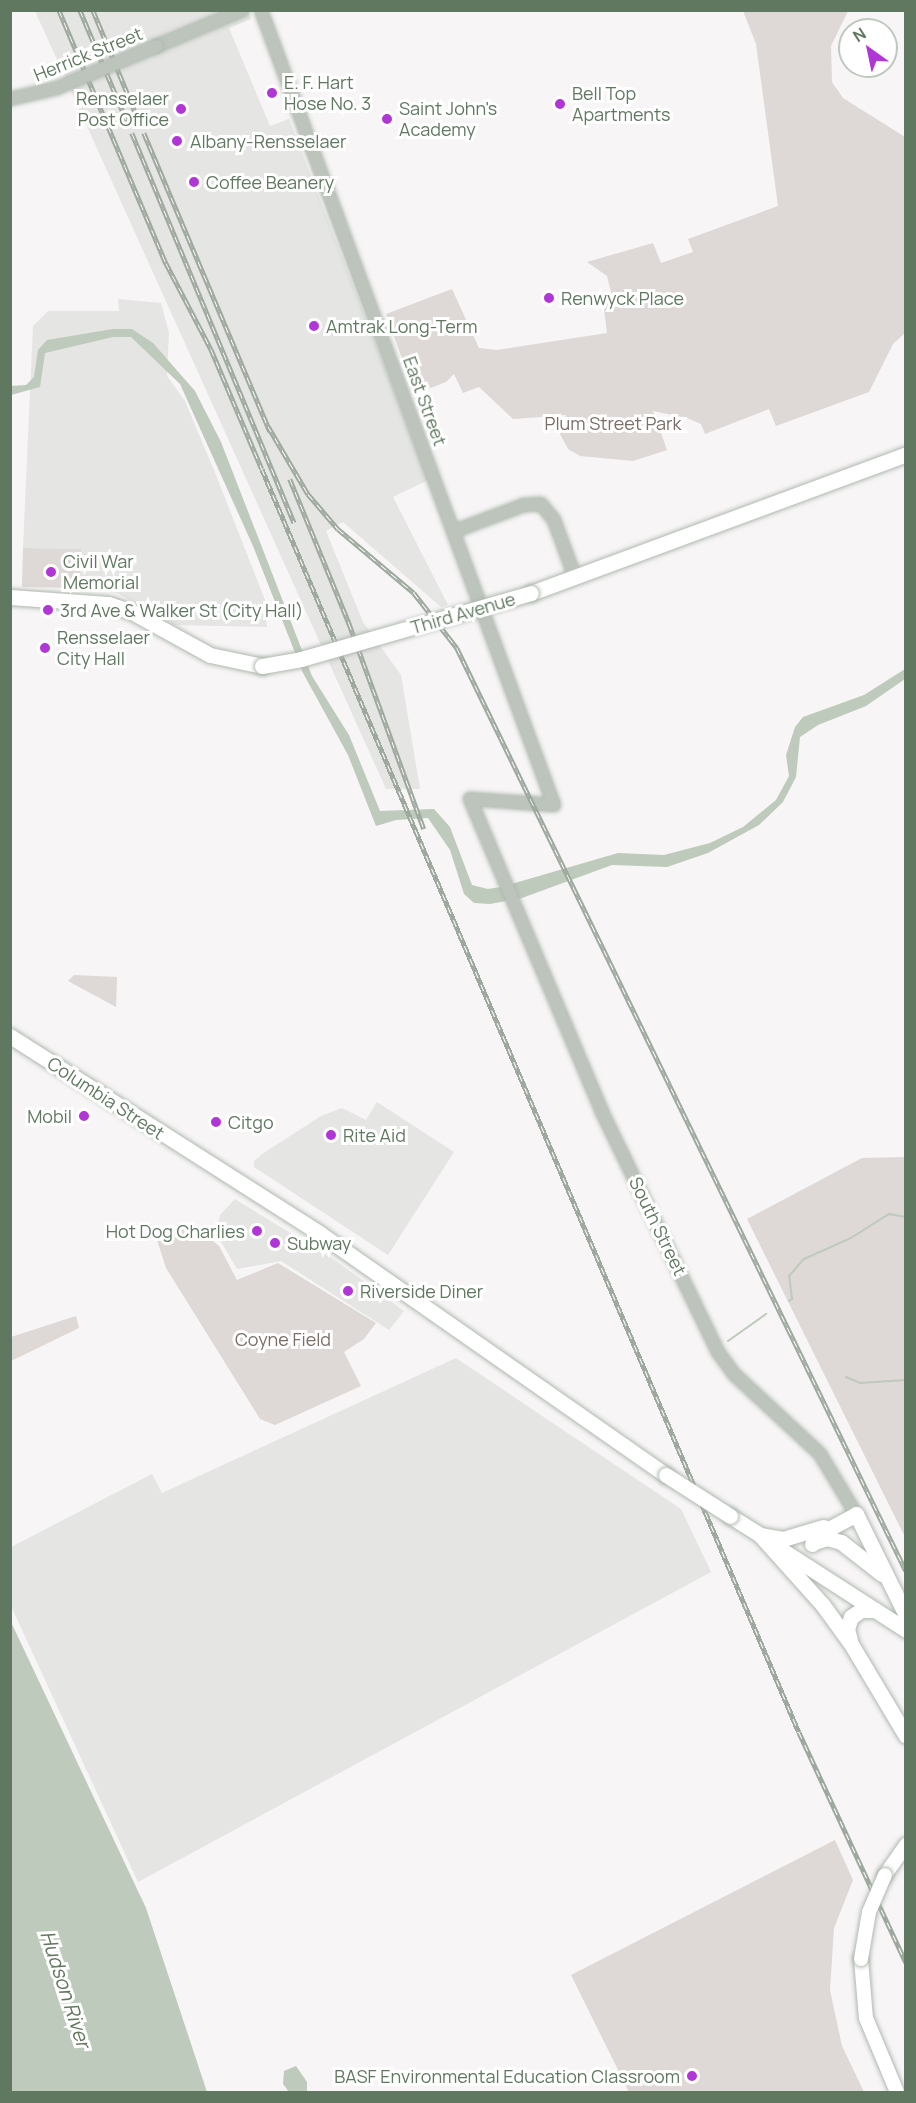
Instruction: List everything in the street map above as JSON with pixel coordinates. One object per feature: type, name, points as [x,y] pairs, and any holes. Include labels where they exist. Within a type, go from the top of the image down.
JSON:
[{"type":"main road","name":"Third Avenue","points":[[12,598],[108,604],[141,616],[210,655],[262,666],[301,659],[531,593],[906,454]]},
{"type":"main road","name":"Columbia Street","points":[[10,1036],[327,1238],[666,1475],[759,1535]]},
{"type":"main road","points":[[759,1535],[783,1539],[832,1525],[856,1514]]},
{"type":"main road","name":"South Street","points":[[856,1514],[906,1615]]},
{"type":"main road","points":[[812,1544],[832,1525]]},
{"type":"main road","points":[[759,1535],[906,1630]]},
{"type":"main road","points":[[759,1535],[811,1590],[851,1644],[899,1719],[906,1736]]},
{"type":"main road","points":[[812,1544],[826,1538],[841,1542],[889,1582]]},
{"type":"main road","points":[[812,1544],[814,1563],[826,1578]]},
{"type":"main road","points":[[851,1644],[847,1629],[851,1617],[861,1610],[881,1614]]},
{"type":"main road","points":[[897,2092],[866,2018],[861,1959],[869,1912],[885,1875],[905,1847]]},
{"type":"street","name":"Herrick Street","points":[[10,99],[57,88],[243,10]]},
{"type":"street","name":"East Street","points":[[261,10],[455,531],[554,805],[470,799]]},
{"type":"street","points":[[455,531],[525,505],[541,504],[554,520],[575,577]]},
{"type":"street","name":"South Street","points":[[470,799],[602,1112],[718,1352],[735,1375],[820,1454],[856,1514]]},
{"type":"shaded area","points":[[35,11],[248,11],[251,19],[229,28],[270,126],[289,119],[428,480],[393,497],[448,605],[441,607],[343,522],[326,531],[363,622],[401,675],[420,789],[386,789]]},
{"type":"shaded area","points":[[118,299],[161,303],[169,333],[167,376],[185,401],[216,475],[265,600],[267,627],[174,625],[117,593],[80,588],[81,549],[23,548],[33,326],[48,311],[119,311]]},
{"type":"shaded area","points":[[377,1102],[454,1152],[388,1255],[254,1167],[254,1161],[262,1154],[321,1116],[342,1108],[366,1120]]},
{"type":"shaded area","points":[[235,1199],[336,1261],[404,1311],[389,1330],[281,1261],[237,1269],[216,1233],[220,1215]]},
{"type":"shaded area","points":[[456,1358],[681,1509],[711,1572],[138,1882],[11,1606],[11,1547],[152,1474],[162,1493]]},
{"type":"green space","name":"Plum Street Park","points":[[743,11],[848,11],[845,18],[838,18],[838,32],[831,46],[832,82],[843,98],[905,137],[905,333],[893,344],[869,392],[776,426],[769,409],[705,434],[701,424],[687,418],[653,411],[667,450],[633,461],[580,456],[568,449],[560,434],[566,415],[513,419],[479,387],[463,393],[454,374],[446,382],[415,394],[386,314],[452,289],[479,348],[497,350],[607,333],[604,309],[612,296],[607,276],[587,262],[653,243],[661,263],[693,252],[688,239],[778,206],[756,44]]},
{"type":"green space","points":[[23,548],[81,549],[80,588],[22,587]]},
{"type":"green space","points":[[74,975],[117,977],[116,1007],[68,981]]},
{"type":"green space","points":[[906,1157],[905,1537],[747,1219],[862,1158]]},
{"type":"green space","name":"Coyne Field","points":[[194,1225],[219,1246],[237,1280],[278,1263],[376,1323],[364,1339],[344,1352],[361,1386],[275,1425],[260,1419],[166,1268],[157,1240]]},
{"type":"green space","points":[[76,1316],[79,1328],[11,1361],[11,1337]]},
{"type":"green space","points":[[835,1840],[853,1880],[834,1928],[830,1990],[842,2046],[864,2092],[629,2092],[571,1975]]},
{"type":"water","points":[[113,329],[132,329],[153,343],[195,391],[221,442],[312,676],[349,735],[380,811],[434,809],[450,827],[472,885],[488,889],[501,887],[618,853],[664,855],[710,843],[743,827],[776,800],[789,776],[786,755],[795,727],[803,717],[864,695],[905,669],[905,679],[866,706],[818,725],[800,737],[796,777],[783,802],[759,825],[708,853],[667,867],[612,865],[522,898],[490,904],[474,903],[464,894],[450,850],[428,818],[396,820],[376,826],[348,755],[303,673],[253,546],[180,384],[131,337],[113,337],[45,353],[40,387],[11,395],[10,386],[26,385],[34,377],[38,350],[47,340]]},
{"type":"water","name":"Hudson River","points":[[10,1620],[146,1908],[207,2092],[11,2092]]},
{"type":"water","points":[[296,2066],[307,2082],[307,2092],[289,2092],[283,2084],[284,2071]]},
{"type":"waterway","points":[[789,1301],[792,1299],[789,1276],[804,1259],[851,1238],[889,1214],[906,1217]]},
{"type":"waterway","points":[[728,1341],[766,1314]]},
{"type":"waterway","points":[[846,1377],[860,1383],[906,1380]]},
{"type":"railway","points":[[59,10],[166,263],[211,349],[799,1732],[906,1962]]},
{"type":"railway","points":[[80,10],[127,121]]},
{"type":"railway","points":[[93,10],[139,121]]},
{"type":"railway","points":[[132,133],[294,523]]},
{"type":"railway","points":[[144,133],[270,432]]},
{"type":"railway","points":[[268,426],[308,494],[338,529],[414,593],[457,648],[906,1571]]},
{"type":"railway","points":[[290,479],[349,623],[424,829]]},
{"type":"place","name":"E. F. Hart Hose No. 3","points":[[272,93]]},
{"type":"place","name":"Bell Top Apartments","points":[[560,104]]},
{"type":"place","name":"Rensselaer Post Office","points":[[181,109]]},
{"type":"place","name":"Saint John's Academy","points":[[387,119]]},
{"type":"place","name":"Albany-Rensselaer","points":[[177,141]]},
{"type":"place","name":"Coffee Beanery","points":[[194,182]]},
{"type":"place","name":"Renwyck Place","points":[[549,298]]},
{"type":"place","name":"Amtrak Long-Term","points":[[314,326]]},
{"type":"place","name":"Civil War Memorial","points":[[51,572]]},
{"type":"place","name":"3rd Ave & Walker St (City Hall)","points":[[48,610]]},
{"type":"place","name":"Rensselaer City Hall","points":[[45,648]]},
{"type":"place","name":"Mobil","points":[[84,1116]]},
{"type":"place","name":"Citgo","points":[[216,1122]]},
{"type":"place","name":"Rite Aid","points":[[331,1135]]},
{"type":"place","name":"Hot Dog Charlies","points":[[257,1231]]},
{"type":"place","name":"Subway","points":[[275,1243]]},
{"type":"place","name":"Riverside Diner","points":[[348,1291]]},
{"type":"place","name":"BASF Environmental Education Classroom","points":[[692,2076]]}]
